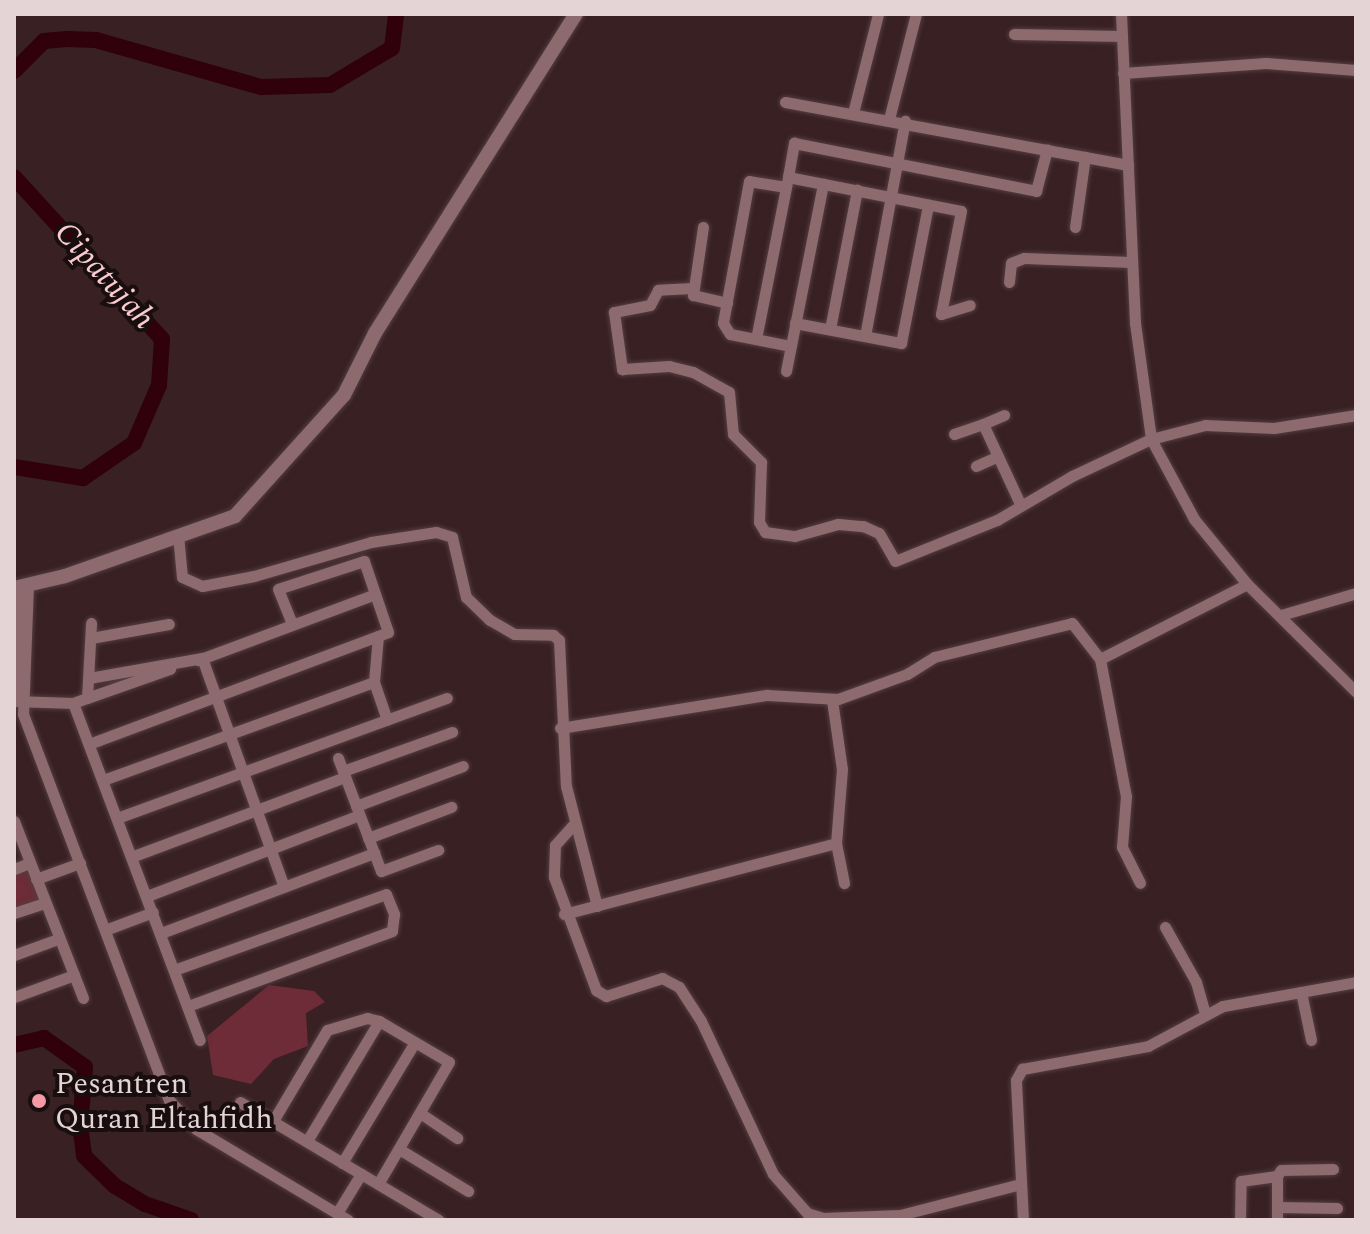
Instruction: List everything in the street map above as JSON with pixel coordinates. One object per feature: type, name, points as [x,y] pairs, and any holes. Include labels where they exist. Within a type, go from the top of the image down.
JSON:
[{"type":"street","points":[[348,1220],[180,1116],[169,1100],[23,714],[20,587],[235,516],[344,395],[375,333],[576,14]]},
{"type":"street","points":[[853,113],[878,14]]},
{"type":"street","points":[[889,119],[916,14]]},
{"type":"street","points":[[1121,14],[1131,262],[1151,439],[1175,492],[1247,584],[1356,692]]},
{"type":"street","points":[[1014,34],[1122,36]]},
{"type":"street","points":[[1123,73],[1266,63],[1356,70]]},
{"type":"street","points":[[785,102],[905,121],[1128,165]]},
{"type":"street","points":[[865,336],[905,121]]},
{"type":"street","points":[[756,339],[794,143],[1036,191],[1047,149]]},
{"type":"street","points":[[1075,227],[1085,157]]},
{"type":"street","points":[[790,346],[725,330],[749,181],[823,184],[961,211],[941,314],[970,305]]},
{"type":"street","points":[[786,371],[823,184]]},
{"type":"street","points":[[830,329],[857,190]]},
{"type":"street","points":[[795,323],[901,343],[928,205]]},
{"type":"street","points":[[703,227],[692,288],[697,298],[727,303]]},
{"type":"street","points":[[1009,282],[1011,263],[1024,258],[1063,256],[1131,262]]},
{"type":"street","points":[[692,288],[658,290],[650,305],[614,312],[622,369],[669,366],[693,372],[729,392],[733,434],[761,462],[759,522],[765,532],[795,536],[838,524],[863,526],[879,533],[895,561],[1021,506],[1151,439],[1205,425],[1274,428],[1356,415]]},
{"type":"street","points":[[954,434],[1004,415]]},
{"type":"street","points":[[983,424],[1021,506]]},
{"type":"street","points":[[976,466],[996,457]]},
{"type":"street","points":[[178,535],[182,577],[190,584],[217,586],[371,542],[448,534],[466,597],[490,620],[514,634],[553,635],[559,640],[560,728],[573,825],[597,906]]},
{"type":"street","points":[[89,744],[388,632],[364,561],[278,589],[292,624]]},
{"type":"street","points":[[1100,659],[1247,584]]},
{"type":"street","points":[[1281,615],[1356,593]]},
{"type":"street","points":[[24,701],[73,703],[375,594]]},
{"type":"street","points":[[560,728],[767,695],[832,700],[907,674],[934,657],[1067,622],[1100,659],[1126,796],[1122,847],[1140,883]]},
{"type":"street","points":[[87,698],[91,623]]},
{"type":"street","points":[[91,638],[169,624]]},
{"type":"street","points":[[378,636],[374,682],[387,720]]},
{"type":"street","points":[[89,678],[202,658]]},
{"type":"street","points":[[202,658],[284,887]]},
{"type":"street","points":[[103,780],[374,682]]},
{"type":"street","points":[[117,818],[447,698]]},
{"type":"street","points":[[832,700],[842,769],[836,843],[844,883]]},
{"type":"street","points":[[73,703],[200,1040]]},
{"type":"street","points":[[131,857],[452,732]]},
{"type":"street","points":[[338,758],[381,871],[438,850]]},
{"type":"street","points":[[147,896],[270,849],[463,766]]},
{"type":"street","points":[[368,838],[451,807]]},
{"type":"street","points":[[15,823],[83,998]]},
{"type":"street","points":[[573,825],[560,837],[552,857],[564,914],[599,995],[662,978],[679,987],[701,1021],[773,1174],[814,1217],[900,1215],[1021,1184]]},
{"type":"street","points":[[564,914],[836,843]]},
{"type":"street","points":[[161,933],[374,853]]},
{"type":"street","points":[[14,869],[30,863]]},
{"type":"street","points":[[36,879],[80,863]]},
{"type":"street","points":[[174,970],[386,894],[394,914],[392,931],[188,1006]]},
{"type":"street","points":[[14,913],[45,903]]},
{"type":"street","points":[[105,930],[153,912]]},
{"type":"street","points":[[1165,927],[1196,982],[1205,1013]]},
{"type":"street","points":[[14,955],[58,939]]},
{"type":"street","points":[[14,997],[74,975]]},
{"type":"street","points":[[1023,1220],[1016,1080],[1022,1069],[1148,1046],[1205,1013],[1356,982]]},
{"type":"street","points":[[1301,992],[1311,1040]]},
{"type":"street","points":[[273,1121],[327,1030],[367,1018],[379,1021],[449,1062],[378,1184]]},
{"type":"street","points":[[307,1141],[379,1021]]},
{"type":"street","points":[[342,1163],[415,1042]]},
{"type":"street","points":[[240,1102],[439,1220]]},
{"type":"street","points":[[420,1113],[457,1138]]},
{"type":"street","points":[[399,1149],[468,1191]]},
{"type":"street","points":[[1277,1220],[1277,1176],[1281,1170],[1333,1169]]},
{"type":"street","points":[[337,1213],[361,1174]]},
{"type":"street","points":[[1240,1220],[1241,1182],[1277,1176]]},
{"type":"street","points":[[1277,1207],[1337,1208]]},
{"type":"shaded area","points":[[29,866],[41,902],[14,911],[14,872]]},
{"type":"shaded area","points":[[269,985],[314,991],[325,1002],[306,1013],[308,1046],[274,1059],[251,1084],[213,1075],[207,1036]]},
{"type":"waterway","name":"Cipatujah","points":[[14,71],[44,41],[96,40],[261,87],[330,85],[392,48],[396,14]]},
{"type":"waterway","name":"Cipatujah","points":[[14,177],[162,339],[159,385],[134,443],[83,478],[14,467]]},
{"type":"waterway","name":"Cipatujah","points":[[14,1045],[44,1038],[85,1067],[80,1126],[84,1156],[115,1186],[145,1204],[191,1220]]},
{"type":"place","name":"Pesantren Quran Eltahfidh","points":[[39,1101]]}]
